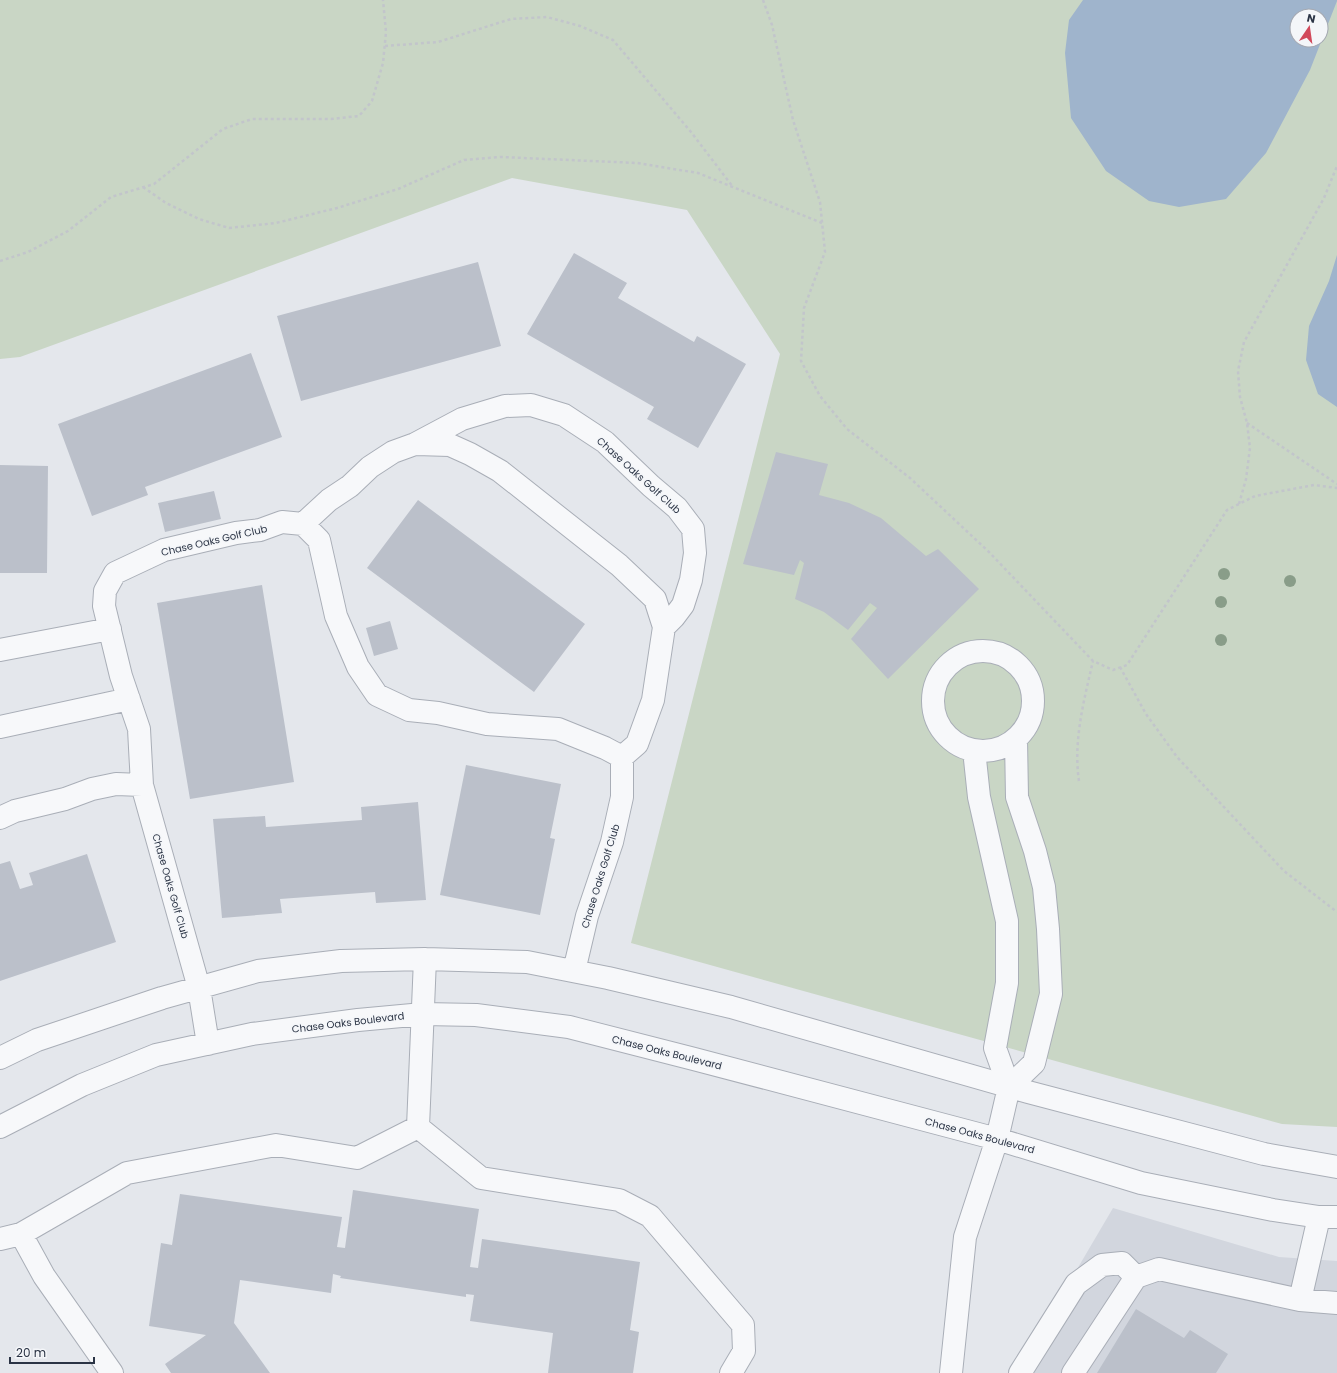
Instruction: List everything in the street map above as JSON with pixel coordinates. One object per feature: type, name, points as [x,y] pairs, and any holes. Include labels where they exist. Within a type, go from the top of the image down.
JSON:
[{"type":"street","name":"Chase Oaks Golf Club","points":[[208,1044],[199,988],[142,785],[139,729],[121,676],[104,606],[105,591],[115,573],[164,550],[236,533],[260,530],[282,522],[303,524],[329,500],[350,486],[370,467],[393,452],[415,444],[462,419],[504,406],[531,405],[564,415],[605,442],[651,486],[677,508],[693,530],[695,553],[683,605],[664,627]]},
{"type":"street","name":"Chase Oaks Golf Club","points":[[415,444],[450,445],[470,454],[500,471],[619,565],[655,599],[664,627],[653,700],[637,744],[622,757],[622,797],[612,842],[587,916],[574,971]]},
{"type":"street","points":[[303,524],[319,540],[336,616],[358,667],[377,695],[409,710],[438,713],[487,724],[558,730],[605,748],[622,757]]},
{"type":"street","points":[[0,650],[110,629]]},
{"type":"street","points":[[976,651],[992,651],[1013,660],[1028,677],[1034,699],[1030,721],[1016,739],[996,750],[974,750],[957,743],[943,731],[935,715],[932,697],[937,680],[947,666],[960,656],[976,651]]},
{"type":"street","points":[[0,727],[129,699]]},
{"type":"street","points":[[951,1373],[965,1237],[997,1139],[1009,1087],[1034,1062],[1051,994],[1048,929],[1044,887],[1035,851],[1017,797],[1016,739]]},
{"type":"street","points":[[974,750],[979,798],[1007,921],[1007,983],[995,1048],[1009,1087]]},
{"type":"street","points":[[0,818],[15,810],[65,799],[92,789],[116,784],[142,785]]},
{"type":"street","points":[[0,1058],[37,1040],[162,998],[258,971],[341,961],[425,959],[527,962],[731,1006],[1009,1087],[1264,1154],[1337,1166]]},
{"type":"street","points":[[418,1128],[425,959]]},
{"type":"street","name":"Chase Oaks Boulevard","points":[[0,1127],[82,1086],[156,1055],[259,1033],[358,1020],[423,1014],[476,1015],[569,1027],[997,1139],[1141,1183],[1273,1210],[1328,1217]]},
{"type":"street","points":[[0,1239],[21,1234],[126,1172],[276,1145],[357,1158],[418,1128]]},
{"type":"street","points":[[418,1128],[480,1178],[619,1200],[650,1216],[743,1326],[744,1351],[731,1373]]},
{"type":"street","points":[[1300,1300],[1328,1217]]},
{"type":"street","points":[[21,1234],[44,1276],[112,1373]]},
{"type":"street","points":[[1020,1373],[1076,1284],[1102,1265],[1122,1263],[1136,1277]]},
{"type":"street","points":[[1073,1373],[1136,1277],[1159,1269],[1300,1300],[1337,1303]]},
{"type":"path","points":[[0,261],[28,252],[68,231],[111,197],[154,184],[223,129],[252,119],[331,119],[359,116],[372,102],[383,63],[386,32],[383,0]]},
{"type":"path","points":[[763,0],[772,24],[793,120],[820,202],[825,252],[804,308],[801,361],[820,396],[847,429],[910,478],[989,552],[1093,661],[1113,670],[1127,665],[1227,510],[1255,496],[1314,485],[1337,488]]},
{"type":"path","points":[[385,46],[438,42],[512,20],[547,17],[580,26],[612,40],[691,132],[734,187]]},
{"type":"path","points":[[143,187],[166,203],[199,219],[229,228],[276,223],[337,208],[398,189],[464,160],[502,157],[638,163],[698,173],[822,223]]},
{"type":"path","points":[[1239,504],[1246,479],[1250,448],[1247,423],[1240,397],[1238,371],[1244,342],[1324,198],[1337,166]]},
{"type":"path","points":[[1247,423],[1337,484]]},
{"type":"path","points":[[1080,781],[1077,765],[1078,736],[1083,704],[1093,661]]},
{"type":"path","points":[[1120,667],[1146,714],[1177,757],[1284,871],[1337,912]]},
{"type":"shaded area","points":[[1113,1208],[1279,1257],[1337,1261],[1337,1373],[1016,1373]]},
{"type":"green space","points":[[0,0],[1337,0],[1337,1127],[1282,1124],[631,943],[780,354],[687,210],[512,178],[20,357],[0,359]]},
{"type":"water","points":[[1083,0],[1337,0],[1329,21],[1329,8],[1289,8],[1289,48],[1319,48],[1310,70],[1266,153],[1226,199],[1179,207],[1149,201],[1106,171],[1071,118],[1065,53],[1069,20]]},
{"type":"water","points":[[1337,255],[1337,407],[1318,394],[1306,360],[1309,326],[1329,281]]},
{"type":"building","points":[[574,253],[627,283],[618,298],[694,342],[697,336],[746,364],[698,448],[647,419],[654,407],[527,334]]},
{"type":"building","points":[[478,262],[501,346],[301,401],[277,316]]},
{"type":"building","points":[[251,353],[282,437],[145,487],[148,495],[92,516],[58,424]]},
{"type":"building","points":[[776,452],[828,464],[819,495],[849,503],[881,518],[926,556],[938,549],[979,589],[888,679],[851,639],[877,608],[870,603],[848,630],[824,612],[795,599],[804,563],[800,560],[794,575],[743,564]]},
{"type":"building","points":[[0,465],[48,466],[47,573],[0,573]]},
{"type":"building","points":[[214,491],[221,519],[165,532],[158,503]]},
{"type":"building","points":[[418,500],[585,624],[534,692],[367,568]]},
{"type":"building","points":[[262,585],[294,782],[190,799],[157,603]]},
{"type":"building","points":[[390,621],[398,649],[374,656],[366,628]]},
{"type":"building","points":[[466,765],[561,784],[550,838],[555,839],[540,915],[440,895]]},
{"type":"building","points":[[418,802],[426,900],[376,903],[375,892],[280,899],[282,913],[222,918],[213,819],[265,816],[266,827],[362,820],[361,807]]},
{"type":"building","points":[[87,854],[116,942],[0,981],[0,864],[10,861],[20,889],[33,885],[29,873]]},
{"type":"building","points":[[353,1190],[479,1209],[470,1267],[478,1268],[482,1239],[640,1262],[630,1330],[639,1332],[633,1373],[548,1373],[553,1333],[470,1321],[474,1295],[466,1294],[466,1297],[340,1278],[341,1276],[333,1274],[331,1293],[240,1280],[234,1323],[270,1373],[171,1373],[165,1364],[206,1335],[149,1326],[161,1243],[172,1245],[180,1194],[342,1217],[337,1247],[345,1248]]},
{"type":"building","points":[[1136,1309],[1184,1338],[1190,1330],[1228,1354],[1216,1373],[1097,1373]]}]
